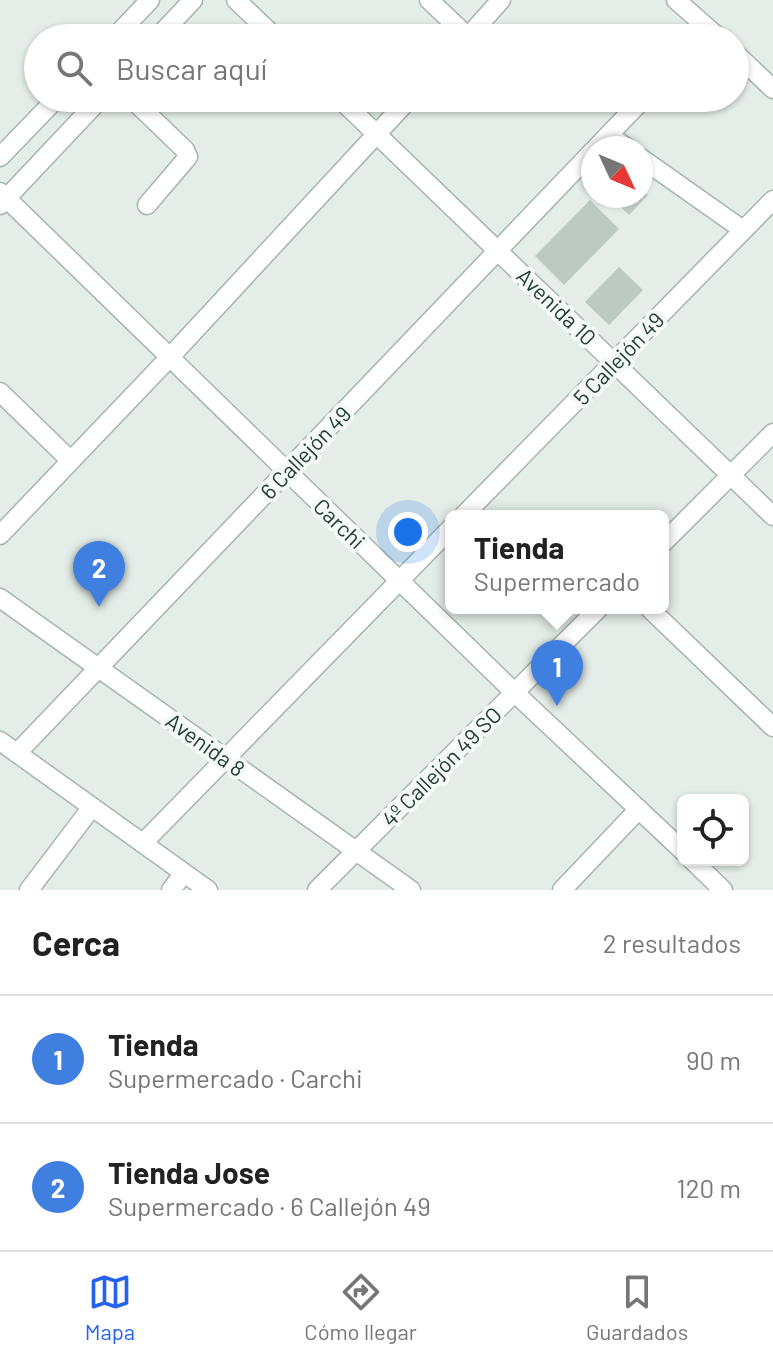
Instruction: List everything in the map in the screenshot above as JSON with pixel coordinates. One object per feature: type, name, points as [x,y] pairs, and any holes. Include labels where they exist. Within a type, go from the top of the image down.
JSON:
[{"type":"street","points":[[170,24],[193,0]]},
{"type":"street","points":[[236,0],[261,24]]},
{"type":"street","points":[[429,0],[453,24]]},
{"type":"street","points":[[480,24],[501,0]]},
{"type":"street","points":[[676,0],[699,24]]},
{"type":"street","points":[[126,24],[145,2],[157,24]]},
{"type":"street","points":[[749,66],[773,89]]},
{"type":"street","points":[[0,157],[43,112]]},
{"type":"street","points":[[2,198],[87,112]]},
{"type":"street","points":[[146,112],[185,150],[188,157],[147,205]]},
{"type":"street","name":"Avenida 10","points":[[353,112],[773,516]]},
{"type":"street","points":[[0,535],[397,112]]},
{"type":"street","name":"6 Callejón 49","points":[[607,136],[630,112]]},
{"type":"street","name":"6 Callejón 49","points":[[17,753],[581,163]]},
{"type":"street","points":[[653,166],[743,230]]},
{"type":"street","name":"Carchi","points":[[2,198],[677,845]]},
{"type":"street","name":"5 Callejón 49","points":[[469,510],[773,200]]},
{"type":"street","points":[[0,392],[71,461]]},
{"type":"street","points":[[669,537],[773,433]]},
{"type":"street","points":[[143,843],[445,534]]},
{"type":"street","name":"Avenida 8","points":[[0,598],[411,890]]},
{"type":"street","name":"4º Callejón 49 SO","points":[[317,890],[593,614]]},
{"type":"street","points":[[655,614],[773,727]]},
{"type":"street","points":[[0,741],[208,890]]},
{"type":"street","points":[[29,890],[92,807]]},
{"type":"street","points":[[562,890],[639,809]]},
{"type":"street","points":[[698,866],[723,890]]},
{"type":"street","points":[[171,890],[184,873]]},
{"type":"building","points":[[582,208],[598,208],[619,229],[564,285],[535,256]]},
{"type":"building","points":[[622,208],[636,208],[629,215]]},
{"type":"building","points":[[619,267],[643,290],[609,325],[585,302]]},
{"type":"place","name":"Tienda Jose","points":[[99,607]]},
{"type":"place","name":"Tienda","points":[[557,706]]}]
